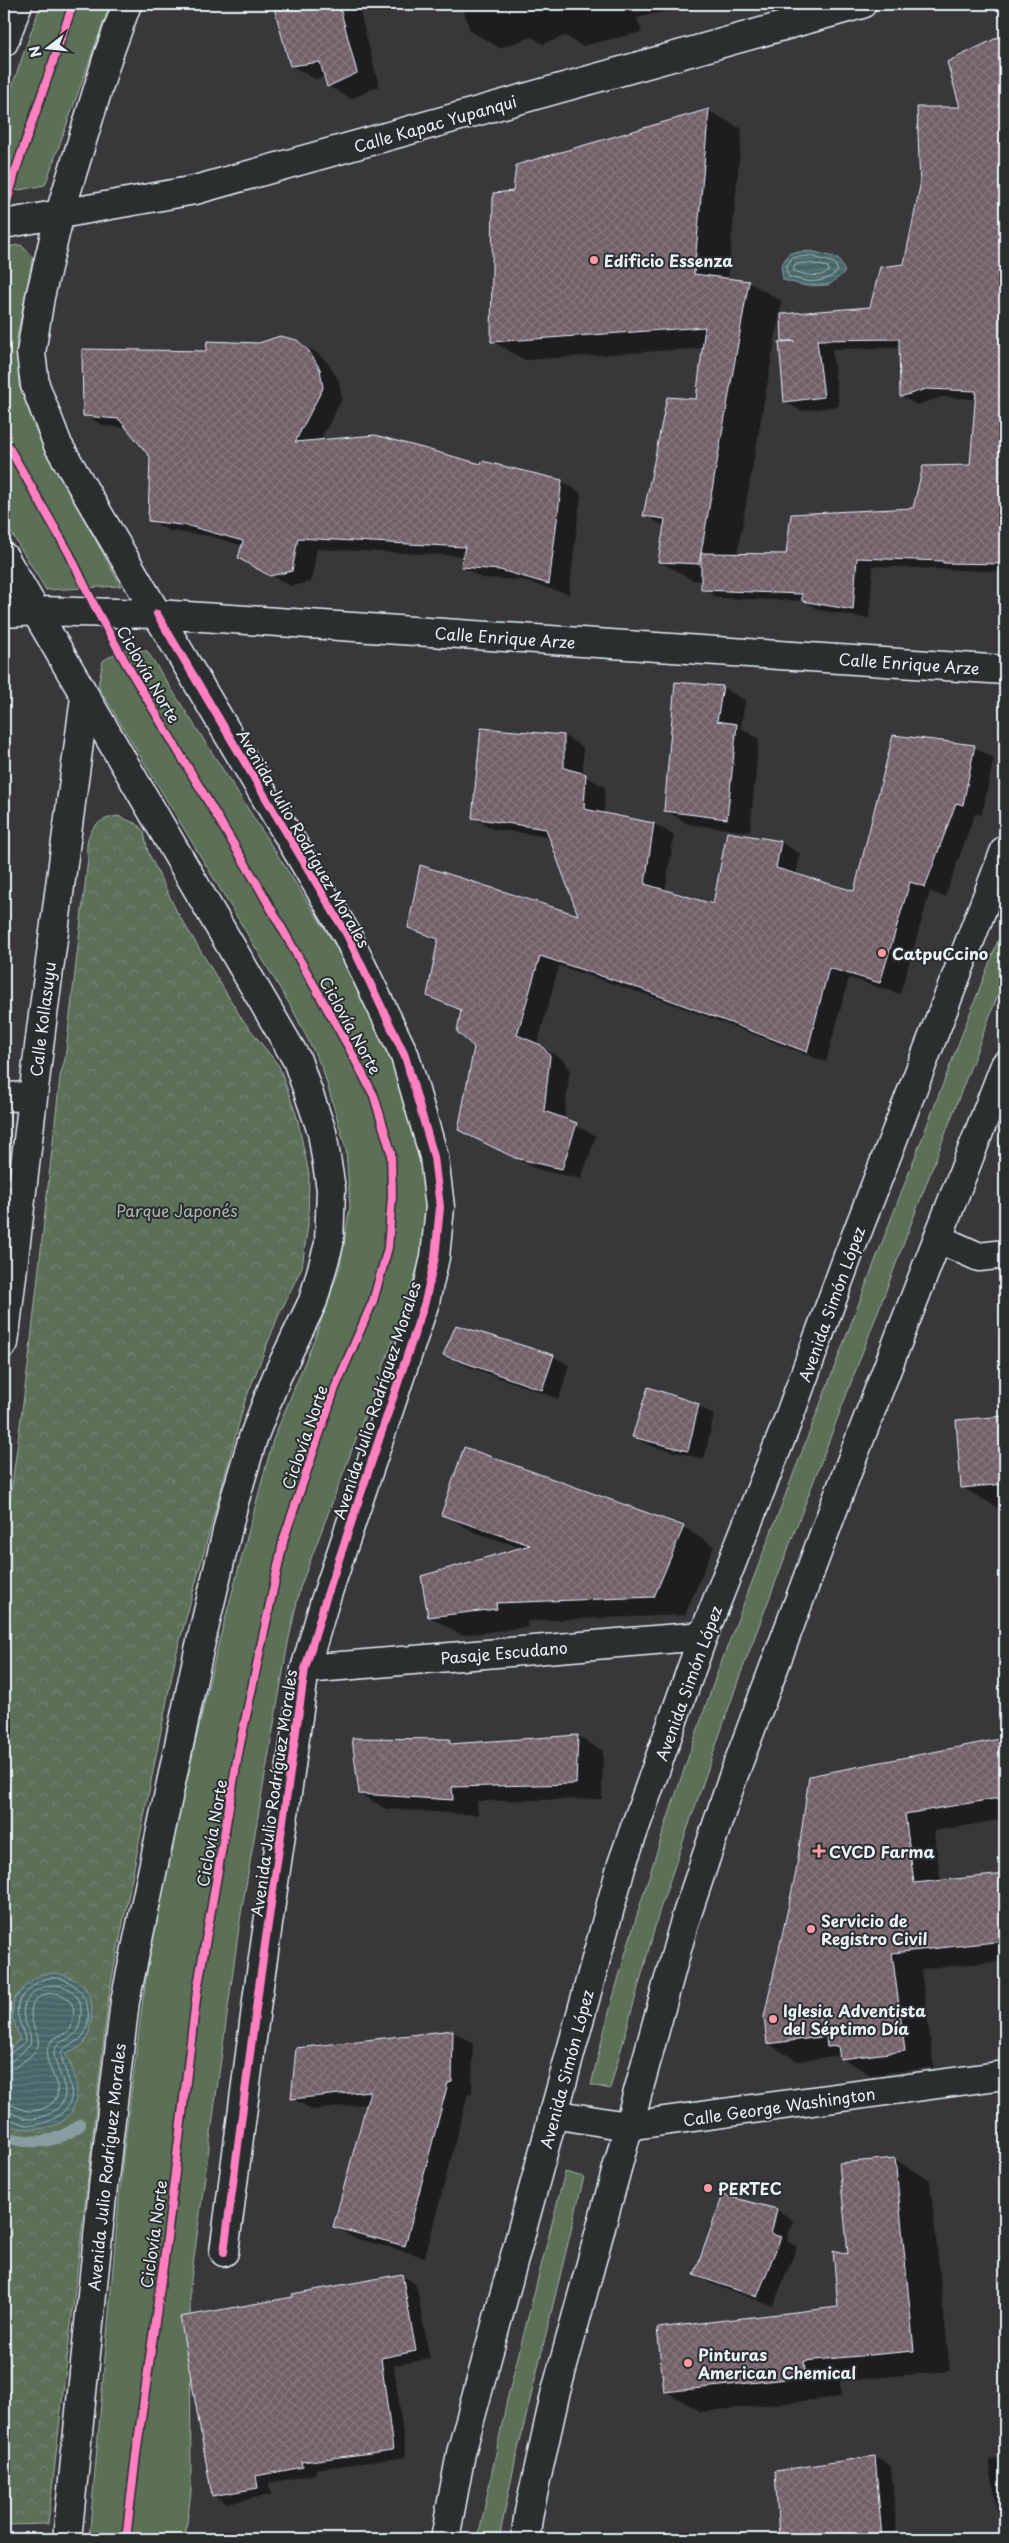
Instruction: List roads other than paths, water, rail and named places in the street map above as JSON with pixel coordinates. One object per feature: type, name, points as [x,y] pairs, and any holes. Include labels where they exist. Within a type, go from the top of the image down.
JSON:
[{"type":"main road","points":[[4,42],[18,4]]},
{"type":"main road","name":"Avenida Julio Rodríguez Morales","points":[[127,4],[108,56],[60,213],[40,297],[34,334],[32,353],[35,385],[58,445],[347,936],[405,1056],[434,1157],[440,1207],[435,1257],[425,1302],[324,1604],[305,1669],[258,1993],[224,2252]]},
{"type":"main road","name":"Calle Kapac Yupanqui","points":[[4,224],[195,190],[862,4]]},
{"type":"main road","name":"Avenida Julio Rodríguez Morales","points":[[4,557],[297,1060],[322,1132],[331,1190],[329,1244],[313,1301],[271,1392],[253,1438],[234,1502],[199,1650],[125,2001],[103,2187],[79,2439],[67,2539]]},
{"type":"main road","name":"Calle Enrique Arze","points":[[4,613],[37,611],[157,614],[1005,670]]},
{"type":"main road","name":"Calle Kollasuyu","points":[[4,1343],[67,821],[85,697]]},
{"type":"main road","name":"Avenida Simón López","points":[[445,2539],[461,2453],[622,1864],[703,1636],[786,1428],[848,1256],[1005,850]]},
{"type":"main road","points":[[525,2539],[529,2512],[555,2395],[627,2126],[685,1920],[733,1777],[854,1454],[1005,1065]]},
{"type":"main road","points":[[4,1097],[33,1096]]},
{"type":"main road","points":[[939,1239],[979,1257],[1005,1254]]},
{"type":"main road","name":"Pasaje Escudano","points":[[305,1669],[703,1636]]},
{"type":"main road","name":"Calle George Washington","points":[[553,2114],[627,2126],[1005,2075]]},
{"type":"water","points":[[811,251],[838,258],[845,272],[829,285],[806,286],[783,280],[781,266],[789,253]]},
{"type":"water","points":[[56,1973],[67,1976],[82,1985],[87,1991],[92,2006],[90,2030],[86,2041],[78,2048],[65,2053],[76,2081],[76,2098],[71,2113],[58,2124],[39,2129],[19,2128],[10,2125],[4,2120],[4,2053],[20,2040],[12,2016],[14,2000],[26,1985],[39,1975]]},
{"type":"waterway","points":[[4,2137],[34,2142],[44,2141],[61,2136],[80,2125]]},
{"type":"place","name":"Edificio Essenza","points":[[594,260]]},
{"type":"place","name":"CatpuCcino","points":[[882,953]]},
{"type":"place","name":"CVCD Farma","points":[[819,1851]]},
{"type":"place","name":"Servicio de Registro Civil","points":[[811,1929]]},
{"type":"place","name":"Iglesia Adventista del Séptimo Día","points":[[773,2019]]},
{"type":"place","name":"PERTEC","points":[[708,2188]]},
{"type":"place","name":"Pinturas American Chemical","points":[[688,2363]]},
{"type":"park label","name":"Parque Japonés","points":[[177,1210]]}]
